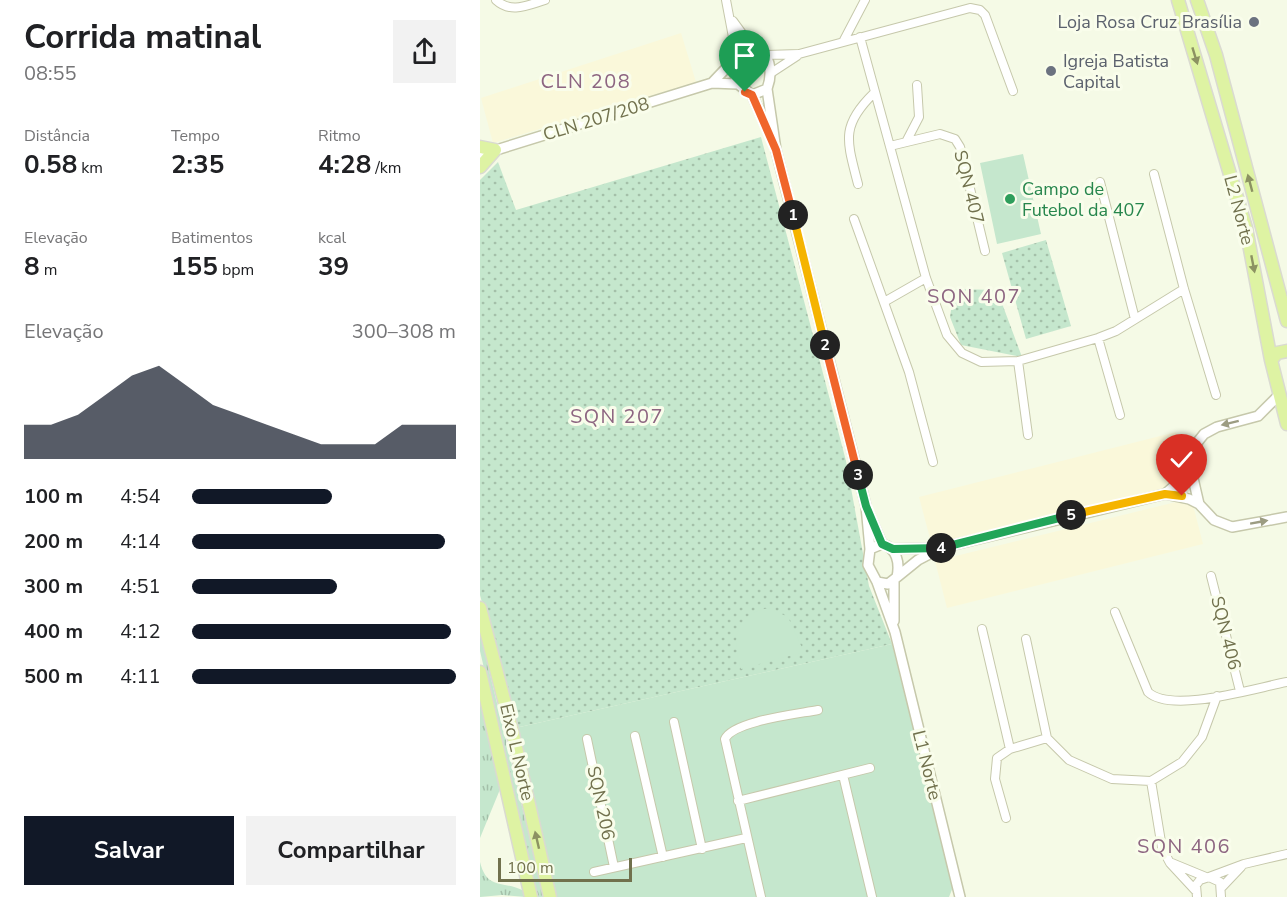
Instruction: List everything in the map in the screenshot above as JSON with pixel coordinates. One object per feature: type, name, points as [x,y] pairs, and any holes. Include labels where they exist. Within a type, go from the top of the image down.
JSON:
[{"type":"main road","name":"L2 Norte","points":[[1178,0],[1246,228],[1271,360],[1287,424]]},
{"type":"main road","name":"L2 Norte","points":[[1197,0],[1216,56],[1287,321]]},
{"type":"main road","points":[[480,147],[495,150]]},
{"type":"main road","points":[[480,167],[495,150]]},
{"type":"main road","points":[[1271,360],[1277,352],[1287,351]]},
{"type":"main road","name":"Eixo L Norte","points":[[480,608],[513,734],[550,897]]},
{"type":"main road","name":"Eixo L Norte","points":[[480,672],[531,897]]},
{"type":"street","points":[[496,0],[504,6],[517,8],[545,0]]},
{"type":"street","points":[[726,0],[732,19],[736,53]]},
{"type":"street","points":[[844,40],[865,0]]},
{"type":"street","points":[[766,55],[799,54],[964,8],[980,10],[985,15],[1013,91]]},
{"type":"street","points":[[732,19],[752,47]]},
{"type":"street","points":[[860,37],[926,278],[948,335],[957,350],[981,362],[1018,361],[1098,338],[1136,319],[1184,289]]},
{"type":"street","points":[[776,150],[752,95],[738,84],[731,63],[736,53],[743,48],[759,48],[766,55],[771,74],[767,89],[776,150],[866,506],[882,544],[893,549],[941,548],[1165,494],[1182,496],[1198,504],[1214,520],[1232,527],[1287,517]]},
{"type":"street","points":[[771,74],[799,54]]},
{"type":"street","name":"CLN 207/208","points":[[712,83],[731,63]]},
{"type":"street","name":"CLN 207/208","points":[[480,155],[712,83],[738,84]]},
{"type":"street","points":[[906,142],[919,117],[917,85]]},
{"type":"street","points":[[752,95],[767,89]]},
{"type":"street","points":[[858,184],[848,142],[848,130],[859,107],[874,93]]},
{"type":"street","name":"SQN 407","points":[[890,146],[943,134],[952,136],[960,144],[986,251]]},
{"type":"street","points":[[1154,174],[1184,289],[1216,395]]},
{"type":"street","points":[[1100,182],[1136,319]]},
{"type":"street","points":[[854,219],[909,372],[933,462]]},
{"type":"street","points":[[884,302],[926,278]]},
{"type":"street","points":[[1098,338],[1120,416]]},
{"type":"street","points":[[1018,361],[1028,435]]},
{"type":"street","points":[[1165,494],[1179,484],[1191,465],[1196,444],[1204,434],[1217,427],[1258,416],[1279,395]]},
{"type":"street","points":[[1191,465],[1198,504]]},
{"type":"street","points":[[866,506],[870,549],[868,566],[877,582],[888,584],[918,560],[941,548]]},
{"type":"street","points":[[870,549],[882,544]]},
{"type":"street","points":[[893,549],[898,559],[896,579]]},
{"type":"street","name":"SQN 406","points":[[1211,576],[1240,691]]},
{"type":"street","name":"L1 Norte","points":[[895,632],[896,579]]},
{"type":"street","name":"L1 Norte","points":[[877,582],[895,632],[960,897]]},
{"type":"street","name":"SQN 406","points":[[1115,612],[1148,692],[1153,697],[1179,702],[1287,682]]},
{"type":"street","points":[[982,629],[1010,748]]},
{"type":"street","points":[[1026,639],[1047,738],[1069,760],[1089,771],[1118,780],[1151,781],[1162,848],[1170,863],[1196,894]]},
{"type":"street","name":"SQN 406","points":[[1151,781],[1174,768],[1197,747],[1217,696]]},
{"type":"street","points":[[761,897],[726,744],[728,733],[740,727],[818,710]]},
{"type":"street","points":[[674,722],[702,849]]},
{"type":"street","points":[[635,736],[663,857]]},
{"type":"street","points":[[1006,818],[994,770],[997,758],[1010,748],[1047,738]]},
{"type":"street","name":"SQN 206","points":[[587,739],[614,867]]},
{"type":"street","points":[[738,801],[870,768]]},
{"type":"street","points":[[843,775],[872,897]]},
{"type":"street","points":[[594,872],[746,838]]},
{"type":"street","points":[[1196,894],[1200,880],[1244,864],[1287,854]]},
{"type":"street","points":[[1170,863],[1215,878],[1222,887]]},
{"type":"street","points":[[1221,897],[1222,887],[1244,864]]},
{"type":"street","points":[[952,897],[957,887]]},
{"type":"shaded area","points":[[681,33],[696,82],[493,143],[481,98]]},
{"type":"shaded area","points":[[1176,432],[1182,478],[1169,487],[932,546],[919,497]]},
{"type":"shaded area","points":[[1176,502],[1193,505],[1203,544],[947,608],[935,561]]},
{"type":"green space","points":[[761,137],[846,461],[869,586],[892,644],[515,728],[480,595],[480,180],[498,162],[516,210]]},
{"type":"green space","name":"Campo de Futebol da 407","points":[[1023,154],[1041,234],[997,244],[980,163]]},
{"type":"green space","points":[[1046,240],[1071,326],[1026,339],[1002,253]]},
{"type":"green space","points":[[954,289],[997,290],[1022,357],[961,345],[950,317]]},
{"type":"green space","points":[[769,608],[788,617],[804,652],[741,669],[737,648],[738,630],[749,616]]},
{"type":"green space","points":[[480,633],[544,897],[537,897],[480,651]]},
{"type":"green space","points":[[892,644],[953,887],[949,897],[553,897],[515,728]]},
{"type":"green space","points":[[480,699],[501,787],[480,838]]},
{"type":"green space","points":[[480,862],[483,871],[492,881],[524,891],[526,897],[502,895],[480,897]]},
{"type":"place","name":"Loja Rosa Cruz Brasília","points":[[1254,22]]},
{"type":"place","name":"Igreja Batista Capital","points":[[1051,71]]},
{"type":"place","name":"Campo de Futebol da 407","points":[[1010,199]]},
{"type":"district","name":"CLN 208","points":[[586,81]]},
{"type":"district","name":"SQN 407","points":[[974,296]]},
{"type":"district","name":"SQN 207","points":[[617,416]]},
{"type":"district","name":"SQN 406","points":[[1184,846]]},
{"type":"route","points":[[745,92],[752,95],[776,150],[866,506],[882,544],[893,549],[941,548],[1165,494],[1182,496]]}]
